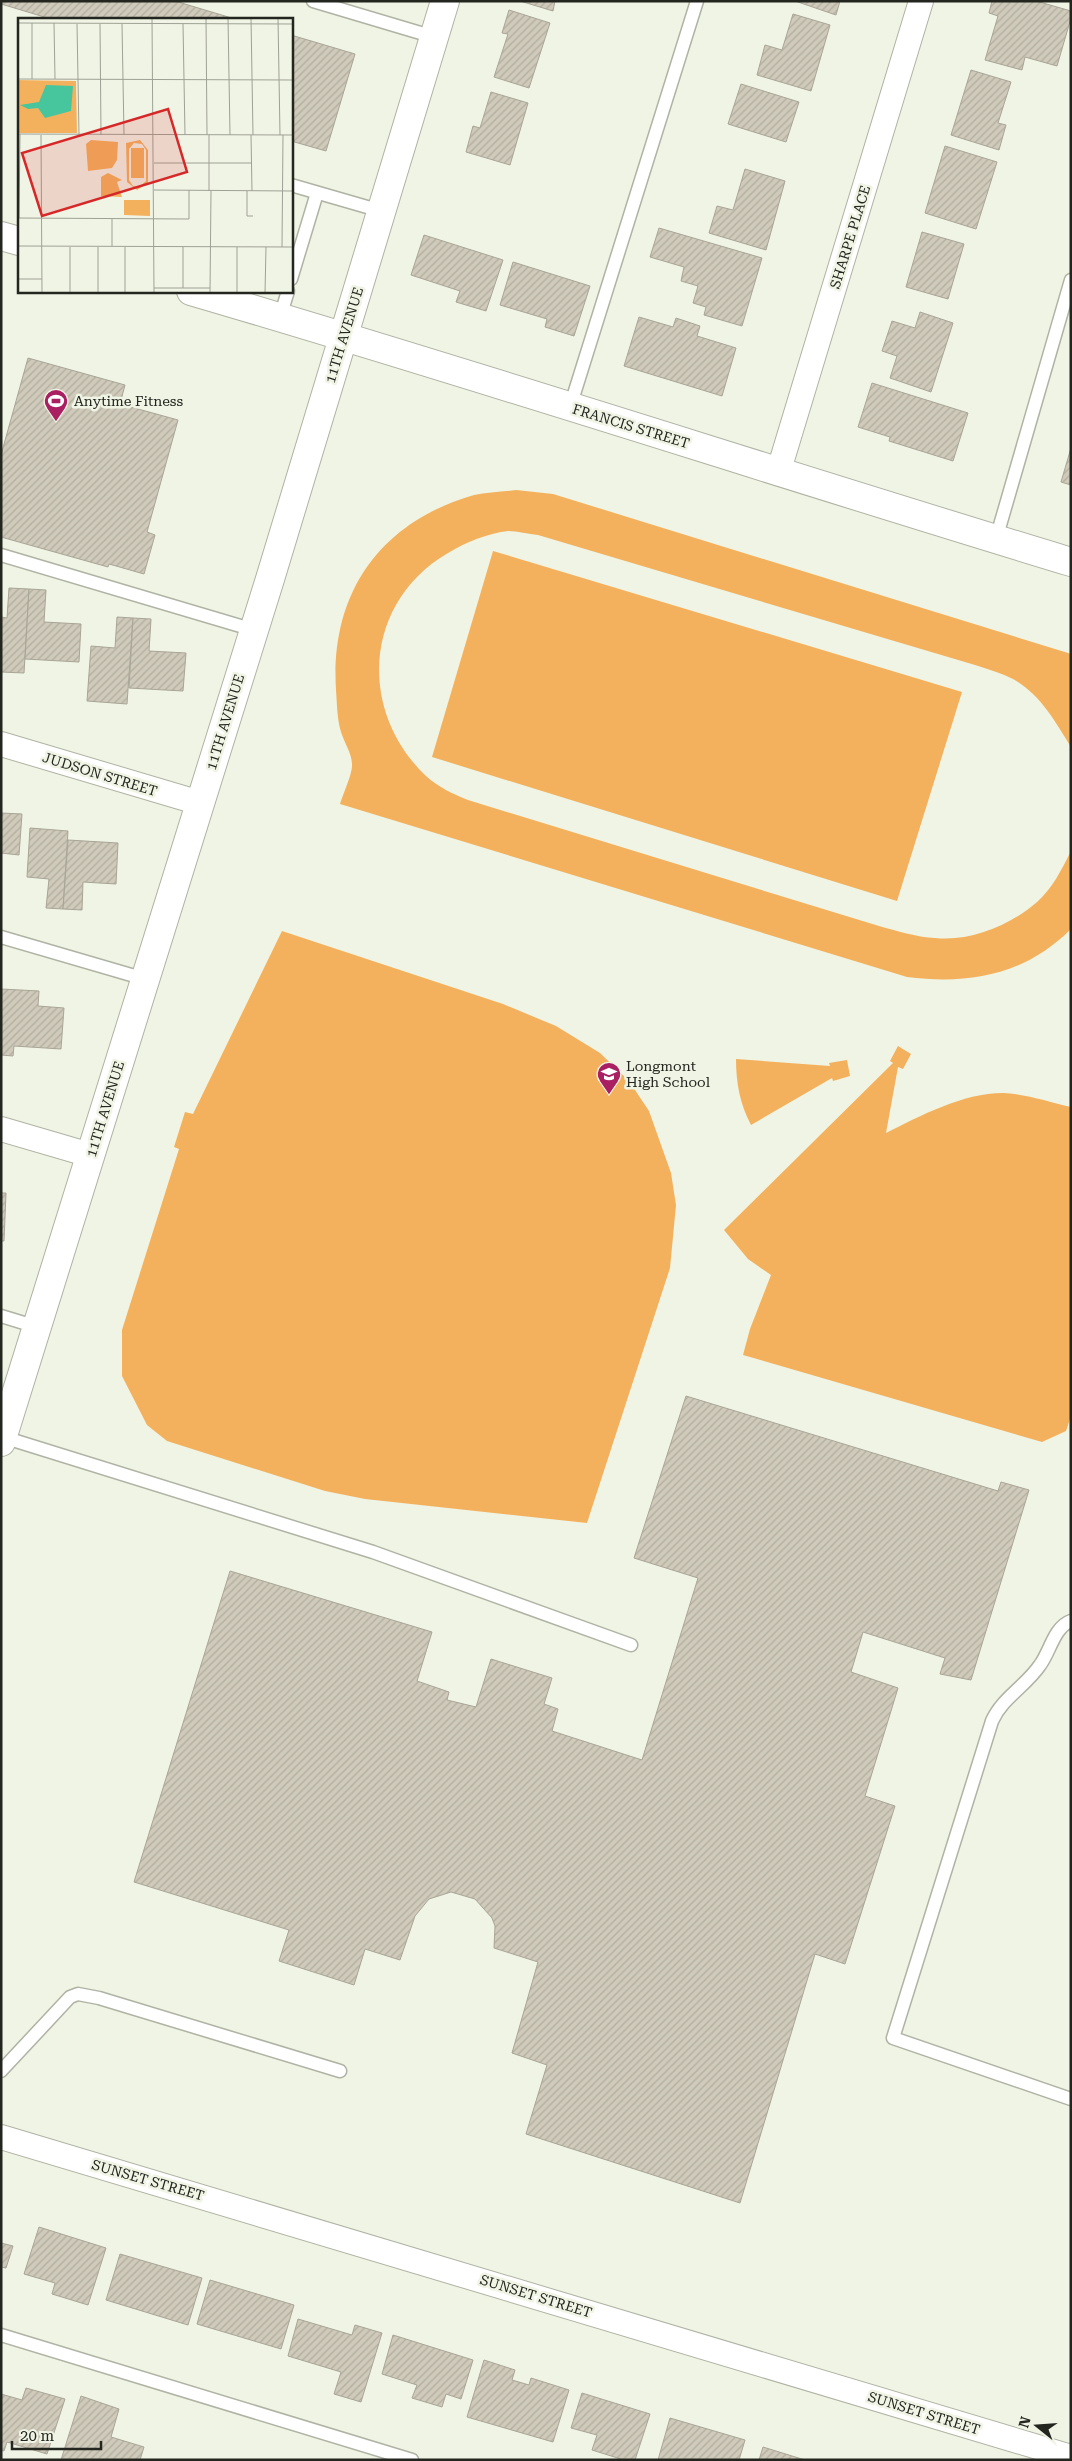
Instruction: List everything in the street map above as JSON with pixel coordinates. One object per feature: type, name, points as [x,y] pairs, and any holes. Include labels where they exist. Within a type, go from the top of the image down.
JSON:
[{"type":"street","name":"11TH AVENUE","points":[[2,1439],[254,630],[445,1]]},
{"type":"street","name":"SHARPE PLACE","points":[[778,473],[921,1]]},
{"type":"street","name":"FRANCIS STREET","points":[[203,293],[778,473],[1071,562]]},
{"type":"street","name":"JUDSON STREET","points":[[1,744],[200,803]]},
{"type":"street","points":[[1,1129],[90,1156]]},
{"type":"street","name":"SUNSET STREET","points":[[1,2137],[1071,2457]]},
{"type":"lane","points":[[313,1],[434,37]]},
{"type":"lane","points":[[570,407],[697,1]]},
{"type":"lane","points":[[292,185],[381,211]]},
{"type":"lane","points":[[292,276],[317,192]]},
{"type":"lane","points":[[996,539],[1071,280]]},
{"type":"lane","points":[[280,317],[288,292]]},
{"type":"lane","points":[[1,556],[254,630]]},
{"type":"lane","points":[[1,937],[145,979]]},
{"type":"lane","points":[[1,1316],[37,1327]]},
{"type":"lane","points":[[2,1439],[373,1552],[631,1645]]},
{"type":"lane","points":[[1071,1621],[1060,1630],[1042,1663],[1028,1682],[1006,1700],[995,1714],[893,2038],[1071,2099]]},
{"type":"lane","points":[[1,2071],[70,1997],[78,1994],[99,1998],[340,2071]]},
{"type":"lane","points":[[1,2335],[412,2460]]},
{"type":"shaded area","points":[[516,490],[553,494],[1071,654],[1071,747],[1039,700],[1023,685],[999,673],[538,535],[508,531],[484,536],[462,545],[420,574],[399,599],[386,628],[380,658],[380,689],[389,720],[404,749],[431,780],[446,790],[468,800],[879,926],[907,934],[928,937],[948,939],[976,934],[1003,925],[1015,918],[1037,902],[1047,891],[1071,851],[1071,929],[1053,945],[1035,957],[1015,967],[995,973],[952,979],[907,977],[340,804],[352,764],[351,756],[342,736],[337,711],[336,655],[342,622],[352,593],[368,566],[387,543],[412,523],[441,507],[474,495]]},
{"type":"shaded area","points":[[493,551],[962,692],[897,901],[432,757]]},
{"type":"shaded area","points":[[282,931],[503,1004],[556,1026],[600,1053],[629,1081],[649,1111],[671,1173],[676,1205],[670,1268],[587,1523],[365,1499],[325,1491],[167,1441],[147,1425],[122,1376],[122,1330],[179,1149],[174,1147],[185,1112],[193,1114]]},
{"type":"shaded area","points":[[898,1046],[911,1054],[903,1069],[898,1067],[886,1133],[957,1101],[988,1094],[1020,1095],[1071,1107],[1071,1416],[1066,1431],[1042,1442],[743,1355],[750,1329],[771,1275],[748,1259],[724,1230],[893,1063],[890,1061]]},
{"type":"shaded area","points":[[736,1059],[830,1066],[829,1063],[847,1060],[850,1076],[833,1081],[832,1078],[751,1125],[739,1093]]},
{"type":"building","points":[[1,1],[175,1],[232,18],[48,18],[1,4]]},
{"type":"building","points":[[520,1],[555,1],[553,11]]},
{"type":"building","points":[[795,1],[840,1],[836,15]]},
{"type":"building","points":[[992,1],[1036,1],[1071,11],[1071,18],[1057,66],[1025,57],[1022,70],[985,60],[998,16],[989,13]]},
{"type":"building","points":[[509,10],[550,23],[529,88],[494,77],[508,34],[502,33]]},
{"type":"building","points":[[793,14],[830,25],[811,91],[757,75],[765,45],[782,50]]},
{"type":"building","points":[[292,35],[355,54],[326,151],[292,141]]},
{"type":"building","points":[[971,70],[1011,82],[998,123],[1006,125],[999,150],[951,135]]},
{"type":"building","points":[[741,84],[799,102],[786,142],[728,124]]},
{"type":"building","points":[[491,92],[528,103],[510,165],[466,152],[473,126],[480,128]]},
{"type":"building","points":[[945,146],[997,162],[976,229],[925,213]]},
{"type":"building","points":[[745,169],[785,181],[766,250],[709,233],[717,206],[733,210]]},
{"type":"building","points":[[659,228],[762,258],[742,326],[704,315],[706,307],[693,303],[698,286],[681,281],[684,267],[650,257]]},
{"type":"building","points":[[922,232],[964,244],[948,299],[906,287]]},
{"type":"building","points":[[424,235],[503,260],[486,311],[456,302],[460,291],[411,275]]},
{"type":"building","points":[[513,262],[590,286],[574,336],[545,327],[547,319],[500,305]]},
{"type":"building","points":[[920,312],[953,323],[931,392],[890,378],[897,356],[882,351],[892,321],[915,328]]},
{"type":"building","points":[[639,317],[673,327],[676,318],[700,326],[697,336],[736,348],[722,396],[624,366]]},
{"type":"building","points":[[28,358],[125,385],[120,404],[178,420],[147,532],[155,535],[144,574],[109,564],[108,567],[1,537],[1,455]]},
{"type":"building","points":[[872,383],[968,413],[953,461],[889,441],[890,437],[858,427]]},
{"type":"building","points":[[1071,448],[1071,485],[1061,482]]},
{"type":"building","points":[[9,588],[29,589],[24,673],[1,672],[1,617],[7,618]]},
{"type":"building","points":[[29,589],[46,590],[44,622],[81,624],[79,662],[25,659]]},
{"type":"building","points":[[117,617],[133,618],[127,704],[87,701],[91,646],[115,648]]},
{"type":"building","points":[[133,618],[151,619],[149,651],[186,653],[183,691],[129,688]]},
{"type":"building","points":[[1,813],[22,814],[19,855],[1,853]]},
{"type":"building","points":[[30,828],[68,831],[63,909],[46,908],[49,879],[27,877]]},
{"type":"building","points":[[68,840],[118,843],[116,884],[83,882],[82,910],[63,909]]},
{"type":"building","points":[[1,989],[39,991],[38,1006],[64,1008],[61,1049],[14,1046],[13,1056],[1,1055]]},
{"type":"building","points":[[1,1193],[6,1193],[4,1241],[1,1241]]},
{"type":"building","points":[[686,1396],[998,1491],[1001,1482],[1029,1490],[971,1680],[940,1674],[945,1658],[863,1632],[851,1672],[898,1688],[865,1796],[895,1806],[845,1964],[815,1954],[740,2203],[526,2134],[547,2065],[512,2053],[538,1962],[494,1948],[495,1926],[492,1918],[475,1899],[451,1892],[429,1899],[415,1916],[400,1960],[365,1949],[354,1985],[279,1961],[289,1930],[134,1882],[230,1571],[432,1632],[417,1681],[449,1692],[447,1700],[476,1707],[491,1659],[552,1678],[544,1704],[558,1709],[552,1731],[642,1760],[698,1578],[634,1558]]},
{"type":"building","points":[[39,2227],[106,2248],[88,2305],[52,2294],[55,2283],[24,2274]]},
{"type":"building","points":[[1,2243],[13,2246],[6,2268],[1,2267]]},
{"type":"building","points":[[120,2254],[202,2278],[188,2325],[106,2300]]},
{"type":"building","points":[[210,2280],[294,2305],[281,2349],[197,2324]]},
{"type":"building","points":[[298,2319],[352,2335],[355,2325],[382,2333],[361,2402],[334,2394],[341,2372],[288,2356]]},
{"type":"building","points":[[393,2335],[473,2360],[461,2399],[446,2394],[442,2407],[412,2398],[417,2385],[382,2374]]},
{"type":"building","points":[[484,2360],[515,2370],[512,2380],[529,2385],[531,2378],[569,2390],[553,2442],[467,2417]]},
{"type":"building","points":[[26,2388],[65,2399],[47,2454],[7,2442],[4,2451],[1,2450],[1,2394],[22,2400]]},
{"type":"building","points":[[582,2393],[650,2414],[635,2460],[624,2460],[592,2450],[597,2435],[571,2428]]},
{"type":"building","points":[[81,2396],[119,2409],[111,2437],[144,2447],[140,2460],[61,2460]]},
{"type":"building","points":[[670,2418],[745,2440],[739,2460],[658,2460]]},
{"type":"building","points":[[763,2447],[805,2460],[759,2460]]},
{"type":"place","name":"Anytime Fitness","points":[[56,422]]},
{"type":"place","name":"Longmont High School","points":[[609,1095]]}]
